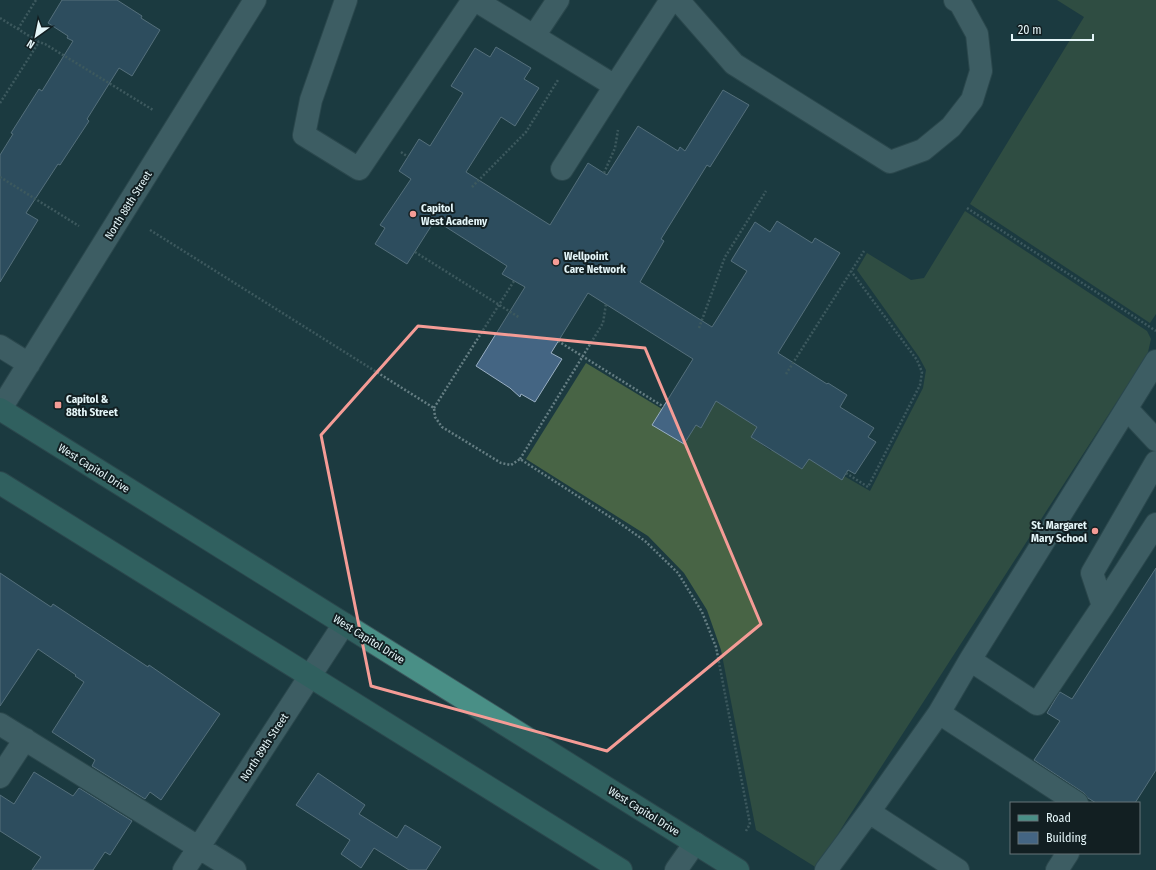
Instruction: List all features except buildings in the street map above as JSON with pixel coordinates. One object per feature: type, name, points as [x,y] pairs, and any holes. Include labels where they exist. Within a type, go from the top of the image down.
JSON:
[{"type":"main road","name":"West Capitol Drive","points":[[0,409],[738,870]]},
{"type":"main road","points":[[0,483],[621,870]]},
{"type":"street","name":"North 88th Street","points":[[0,409],[255,0]]},
{"type":"street","points":[[346,0],[311,100],[304,135],[359,170],[474,0],[615,86]]},
{"type":"street","points":[[534,36],[558,0]]},
{"type":"street","points":[[562,169],[671,0]]},
{"type":"street","points":[[678,0],[734,64],[890,162],[923,150],[951,127],[972,100],[981,71],[978,34],[960,3],[955,0]]},
{"type":"street","points":[[0,346],[29,364]]},
{"type":"street","points":[[826,870],[939,713],[970,660],[1156,361]]},
{"type":"street","points":[[1127,409],[1156,440]]},
{"type":"street","points":[[1103,606],[1092,573],[1156,462]]},
{"type":"street","points":[[970,660],[1037,704],[1156,524]]},
{"type":"street","name":"North 89th Street","points":[[184,870],[344,624]]},
{"type":"street","points":[[939,713],[1075,802]]},
{"type":"street","points":[[0,724],[235,870]]},
{"type":"street","points":[[0,777],[25,739]]},
{"type":"street","points":[[869,812],[958,870]]},
{"type":"street","points":[[676,870],[695,843]]},
{"type":"path","points":[[18,29],[36,0]]},
{"type":"path","points":[[0,18],[153,110]]},
{"type":"path","points":[[0,103],[39,42]]},
{"type":"path","points":[[472,187],[526,132],[561,76]]},
{"type":"path","points":[[396,149],[408,157]]},
{"type":"path","points":[[0,177],[79,226]]},
{"type":"path","points":[[699,328],[725,257],[766,191]]},
{"type":"path","points":[[967,208],[1156,332]]},
{"type":"path","points":[[150,230],[434,408]]},
{"type":"path","points":[[786,374],[864,251]]},
{"type":"path","points":[[415,252],[520,318]]},
{"type":"path","points":[[846,473],[868,487],[920,384],[922,372],[917,360],[851,271]]},
{"type":"path","points":[[514,281],[434,408],[435,417],[442,427],[501,464],[511,465],[520,459],[603,323],[606,304]]},
{"type":"path","points":[[558,341],[664,407]]},
{"type":"path","points":[[520,459],[645,541],[678,573],[702,612],[716,647],[750,824],[746,831]]},
{"type":"highlighted area","points":[[418,326],[645,348],[761,624],[607,751],[371,686],[321,435]]},
{"type":"green space","points":[[1057,0],[1156,0],[1156,314],[1150,323],[970,204],[1084,17]]},
{"type":"green space","points":[[965,211],[1147,331],[1151,339],[1148,352],[1134,375],[817,868],[756,830],[721,650],[707,610],[684,573],[648,536],[526,459],[586,363],[662,409],[653,425],[684,444],[696,425],[701,428],[716,401],[757,427],[751,437],[771,451],[779,439],[788,444],[781,456],[802,469],[809,457],[842,480],[844,476],[870,491],[923,388],[926,370],[919,357],[857,270],[867,253],[911,280],[924,278]]},
{"type":"place","name":"Capitol West Academy","points":[[413,214]]},
{"type":"place","name":"Wellpoint Care Network","points":[[556,262]]},
{"type":"place","name":"Capitol & 88th Street","points":[[58,405]]},
{"type":"place","name":"St. Margaret Mary School","points":[[1095,531]]}]
